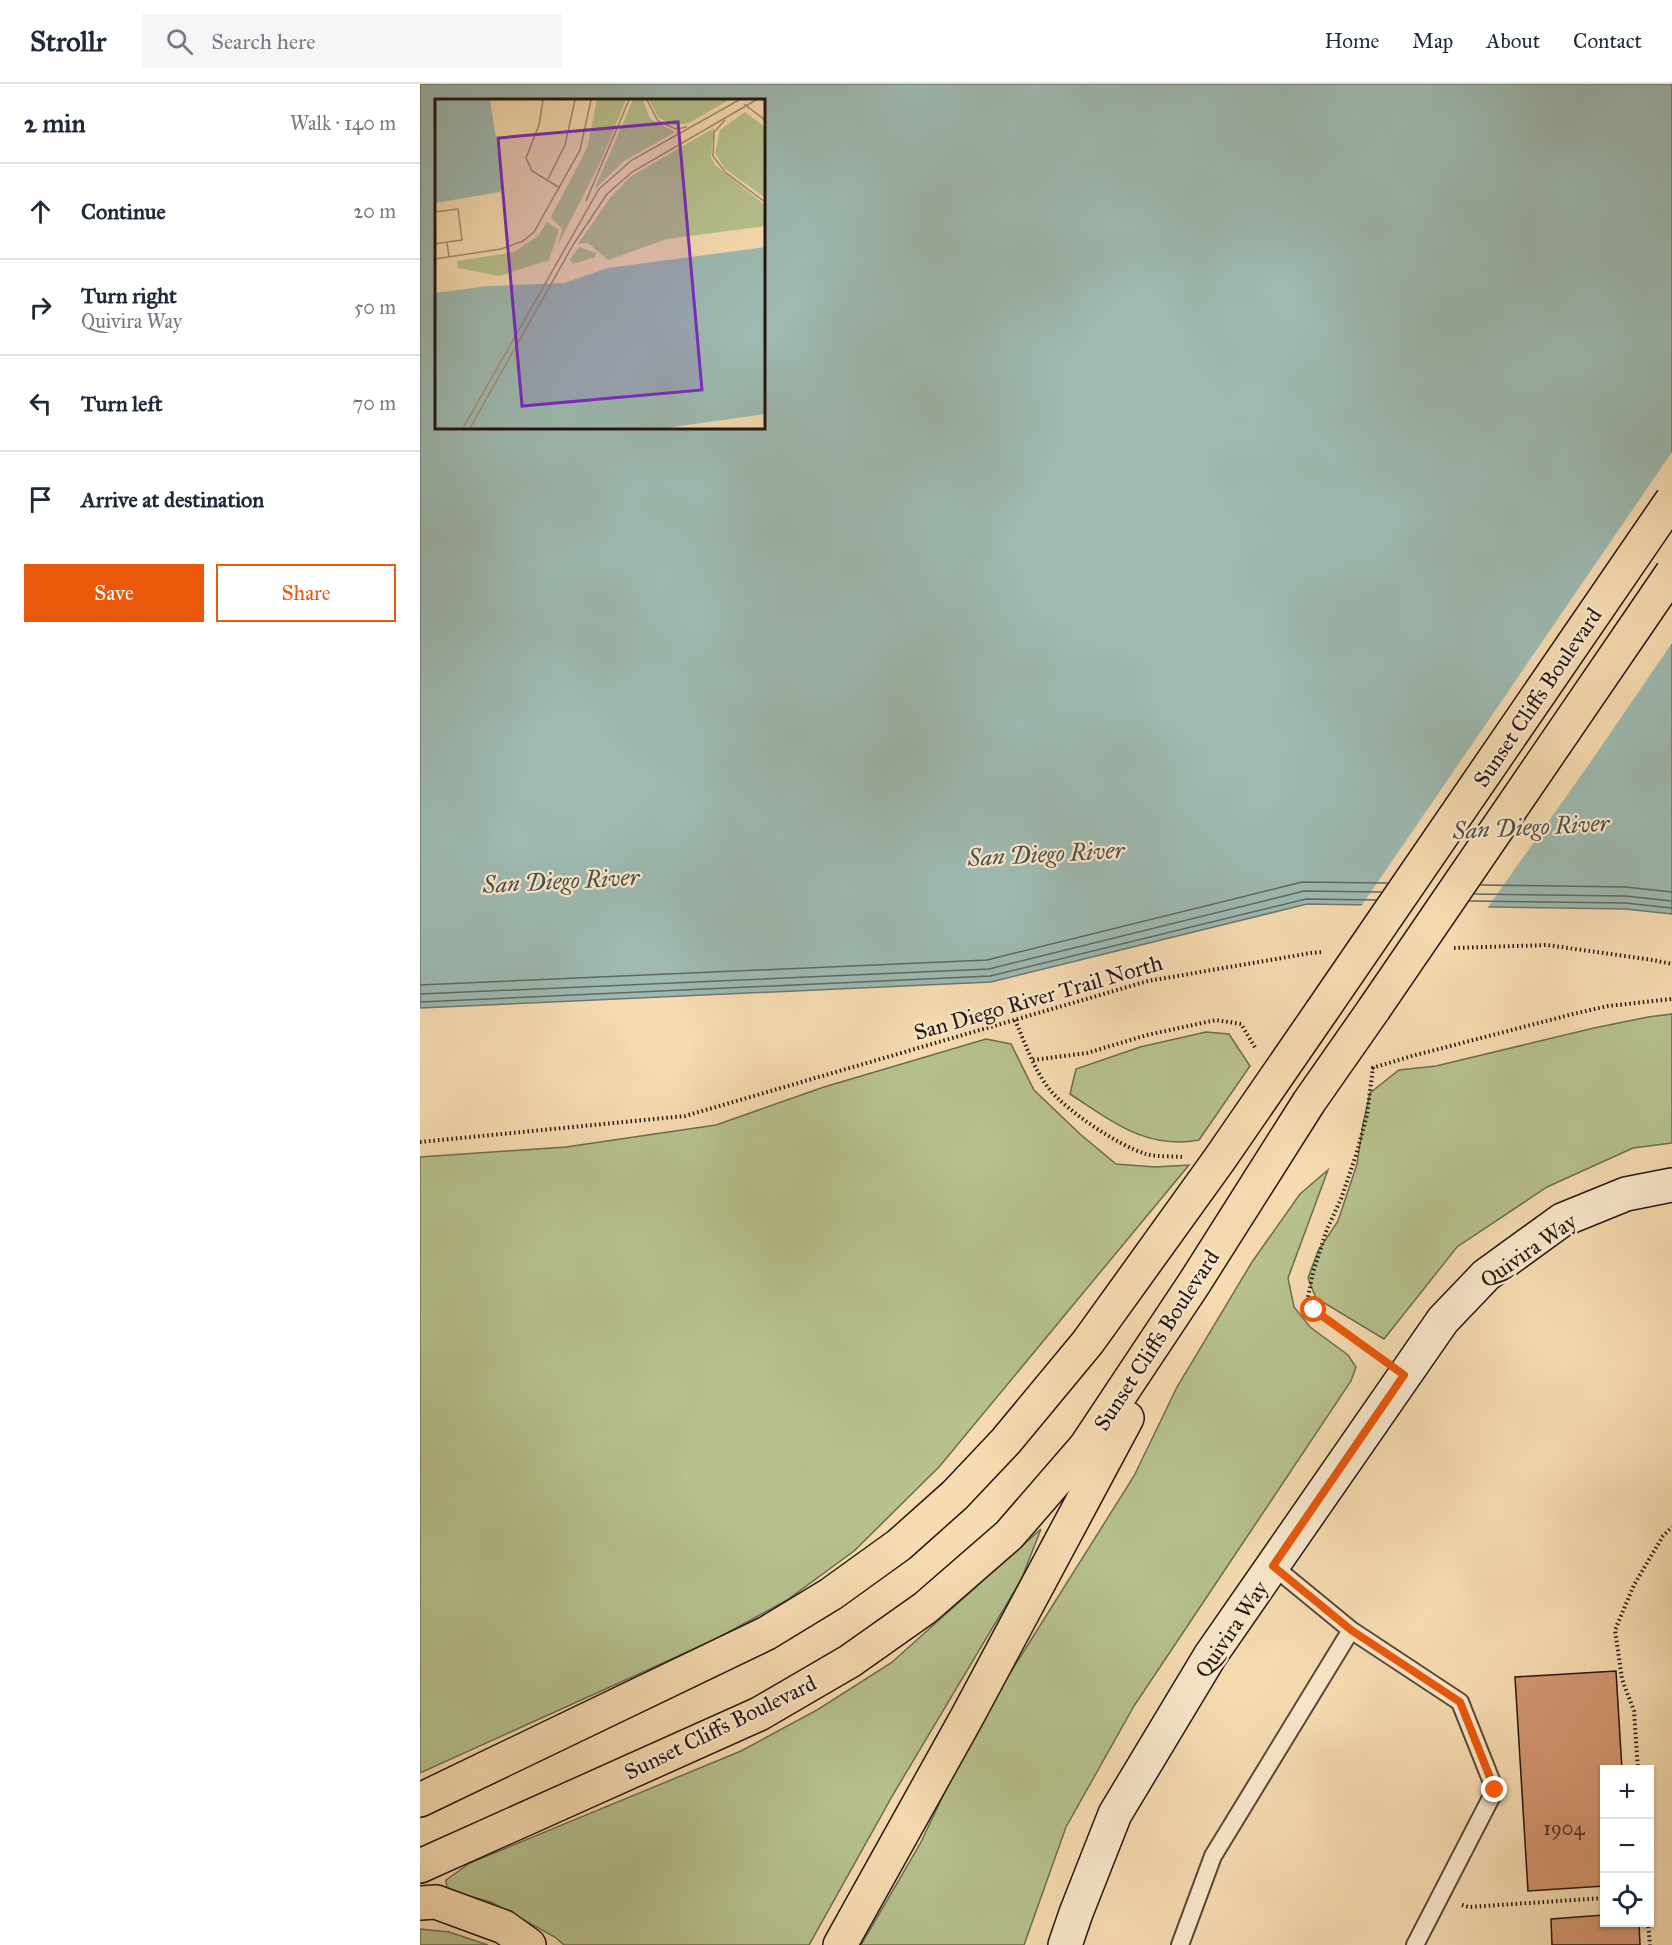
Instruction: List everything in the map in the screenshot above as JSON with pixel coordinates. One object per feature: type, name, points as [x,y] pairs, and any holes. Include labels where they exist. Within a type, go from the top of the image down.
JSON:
[{"type":"main road","name":"Sunset Cliffs Boulevard","points":[[420,1800],[766,1633],[831,1594],[899,1545],[955,1495],[1006,1441],[1088,1342],[1284,1068],[1672,500]]},
{"type":"main road","name":"Sunset Cliffs Boulevard","points":[[420,1866],[759,1714],[850,1661],[925,1608],[1009,1535],[1086,1446],[1195,1282],[1310,1102],[1672,573]]},
{"type":"main road","points":[[840,1945],[967,1717],[1139,1395],[1195,1282]]},
{"type":"main road","points":[[420,1903],[436,1902],[504,1927],[529,1945]]},
{"type":"street","name":"Quivira Way","points":[[1065,1945],[1115,1814],[1210,1656],[1443,1320],[1485,1275],[1562,1220],[1626,1194],[1672,1185]]},
{"type":"lane","points":[[1273,1566],[1351,1630],[1460,1702],[1495,1790],[1416,1945]]},
{"type":"lane","points":[[1180,1945],[1213,1856],[1351,1630]]},
{"type":"path","points":[[1453,948],[1547,945],[1672,964]]},
{"type":"path","name":"San Diego River Trail North","points":[[420,1142],[685,1116],[1148,981],[1323,952]]},
{"type":"path","points":[[1373,1068],[1573,1014],[1608,1006],[1672,999]]},
{"type":"path","points":[[1015,1020],[1049,1089],[1064,1106],[1117,1140],[1146,1154],[1219,1160]]},
{"type":"path","points":[[1033,1060],[1087,1053],[1147,1035],[1216,1020],[1241,1024],[1257,1050],[1284,1068]]},
{"type":"path","points":[[1377,1058],[1373,1068],[1367,1114],[1356,1155],[1341,1199],[1327,1229],[1313,1272],[1308,1297],[1314,1310],[1404,1375]]},
{"type":"path","points":[[1638,1765],[1634,1711],[1622,1679],[1616,1630],[1634,1585],[1663,1536],[1672,1527]]},
{"type":"path","points":[[1440,1899],[1469,1907],[1600,1898]]},
{"type":"path","points":[[1648,1927],[1650,1945]]},
{"type":"green space","points":[[1672,1014],[1672,1143],[1633,1148],[1547,1187],[1457,1247],[1384,1339],[1316,1298],[1308,1278],[1318,1251],[1338,1221],[1357,1164],[1370,1093],[1399,1070],[1436,1066],[1594,1028]]},
{"type":"green space","points":[[1206,1032],[1229,1034],[1250,1066],[1199,1140],[1162,1141],[1146,1137],[1115,1123],[1070,1094],[1076,1069],[1140,1047]]},
{"type":"green space","points":[[986,1039],[1011,1044],[1034,1090],[1080,1134],[1116,1164],[1155,1167],[1189,1165],[939,1467],[854,1551],[787,1600],[716,1639],[420,1773],[420,1157],[566,1147],[716,1125],[824,1087]]},
{"type":"green space","points":[[1328,1170],[1288,1278],[1294,1307],[1310,1327],[1348,1355],[1356,1367],[1351,1381],[1134,1706],[1066,1827],[1024,1945],[861,1945],[920,1844],[975,1729],[1134,1476],[1177,1387],[1252,1262],[1300,1194]]},
{"type":"green space","points":[[1041,1529],[1021,1580],[894,1793],[809,1945],[564,1945],[555,1937],[491,1902],[447,1890],[446,1880],[470,1863],[741,1751],[817,1710],[891,1663]]},
{"type":"green space","points":[[420,1929],[449,1932],[488,1945],[420,1945]]},
{"type":"water","name":"San Diego River","points":[[420,84],[1672,84],[1672,914],[1625,909],[1307,904],[991,982],[420,1008]]},
{"type":"pier","points":[[1672,452],[1672,643],[1594,757],[1486,910],[1360,908]]},
{"type":"building","points":[[1616,1671],[1622,1765],[1600,1765],[1600,1886],[1528,1891],[1515,1677]]},
{"type":"building","points":[[1600,1915],[1600,1927],[1639,1927],[1640,1945],[1552,1945],[1551,1919]]},
{"type":"route","points":[[1314,1310],[1404,1375],[1273,1566],[1351,1630],[1460,1702],[1495,1790]]}]
